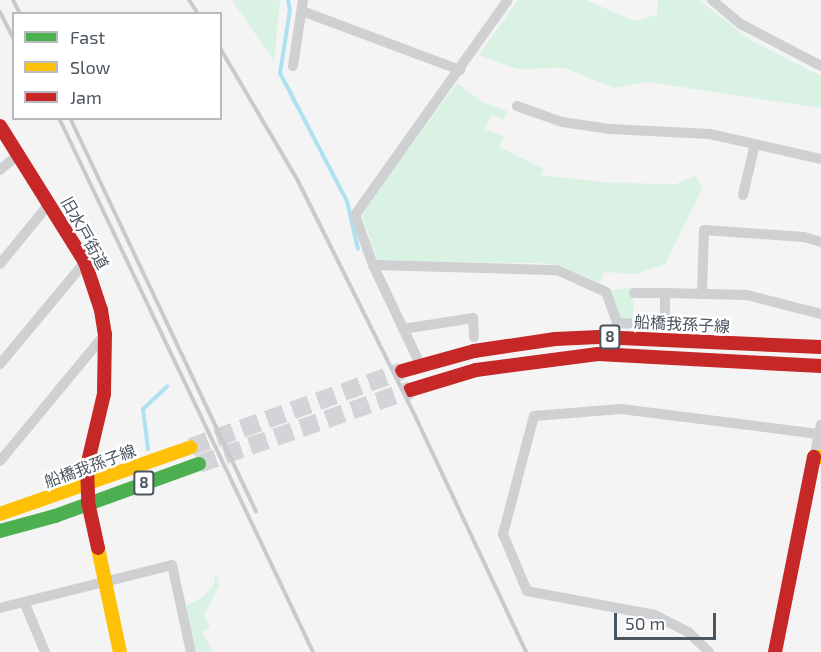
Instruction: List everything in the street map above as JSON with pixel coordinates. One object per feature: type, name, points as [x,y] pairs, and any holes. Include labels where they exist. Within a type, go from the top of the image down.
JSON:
[{"type":"main road","name":"旧水戸街道","points":[[0,126],[85,262],[95,286],[105,334],[104,394],[87,466],[88,502],[120,652]]},
{"type":"main road","name":"船橋我孫子線","points":[[402,371],[420,364],[555,339],[666,332],[821,347]]},
{"type":"main road","name":"8","points":[[410,390],[476,370],[598,354],[821,366]]},
{"type":"main road","name":"船橋我孫子線","points":[[0,514],[191,447]]},
{"type":"main road","points":[[775,652],[818,457]]},
{"type":"main road","name":"船橋我孫子線","points":[[0,531],[55,516],[88,502],[199,464]]},
{"type":"street","points":[[420,364],[373,265],[355,215],[508,0]]},
{"type":"street","points":[[712,0],[749,29],[821,66]]},
{"type":"street","points":[[292,66],[302,6],[460,70]]},
{"type":"street","points":[[517,106],[574,123],[710,134],[821,159]]},
{"type":"street","points":[[743,195],[755,144]]},
{"type":"street","points":[[0,170],[19,154]]},
{"type":"street","points":[[0,264],[50,204]]},
{"type":"street","points":[[702,294],[704,230],[804,237],[821,242]]},
{"type":"street","points":[[0,364],[85,262]]},
{"type":"street","points":[[373,265],[557,270],[606,292],[617,323],[666,332],[665,293]]},
{"type":"street","points":[[634,293],[747,295],[821,314]]},
{"type":"street","points":[[403,329],[473,318],[474,337]]},
{"type":"street","points":[[0,461],[105,334]]},
{"type":"street","points":[[709,652],[688,632],[655,615],[527,591],[503,534],[534,416],[621,409],[820,429],[818,457]]},
{"type":"street","points":[[0,608],[26,604],[105,580],[172,565],[191,652]]},
{"type":"street","points":[[26,604],[45,652]]},
{"type":"green space","points":[[232,0],[280,0],[274,61],[234,3]]},
{"type":"green space","points":[[518,0],[586,0],[634,21],[657,15],[658,0],[699,0],[750,40],[821,76],[821,108],[648,82],[614,88],[564,68],[517,69],[479,55]]},
{"type":"green space","points":[[457,83],[482,102],[507,111],[504,120],[492,115],[485,129],[504,136],[499,147],[544,169],[540,175],[612,183],[676,184],[695,176],[703,187],[665,264],[635,274],[604,272],[600,283],[559,265],[378,261],[361,213]]},
{"type":"green space","points":[[632,288],[634,321],[621,321],[609,290]]},
{"type":"green space","points":[[216,572],[219,585],[204,615],[210,627],[202,632],[213,652],[196,652],[186,606],[204,596],[214,584]]},
{"type":"waterway","points":[[288,0],[290,10],[280,73],[347,201],[358,249]]},
{"type":"waterway","points":[[148,449],[143,409],[167,387]]},
{"type":"tunnel","points":[[191,447],[402,371]]},
{"type":"tunnel","points":[[199,464],[410,390]]},
{"type":"railway","points":[[13,0],[19,12]]},
{"type":"railway","points":[[189,0],[197,12]]},
{"type":"railway","points":[[0,12],[12,36]]},
{"type":"railway","points":[[222,51],[297,179],[416,418],[526,652]]},
{"type":"railway","points":[[60,120],[313,652]]},
{"type":"railway","points":[[71,120],[256,511]]},
{"type":"traffic: fast","points":[[0,531],[55,516],[199,464]]},
{"type":"traffic: slow","points":[[0,514],[191,447]]},
{"type":"traffic: slow","points":[[814,457],[821,457]]},
{"type":"traffic: slow","points":[[98,548],[120,652]]},
{"type":"traffic: jam","points":[[0,126],[85,262],[101,310],[105,334],[104,394],[87,466],[88,502],[98,548]]},
{"type":"traffic: jam","points":[[402,371],[474,351],[555,339],[599,337],[821,347]]},
{"type":"traffic: jam","points":[[410,390],[476,370],[598,354],[821,366]]},
{"type":"traffic: jam","points":[[775,652],[814,457]]}]
